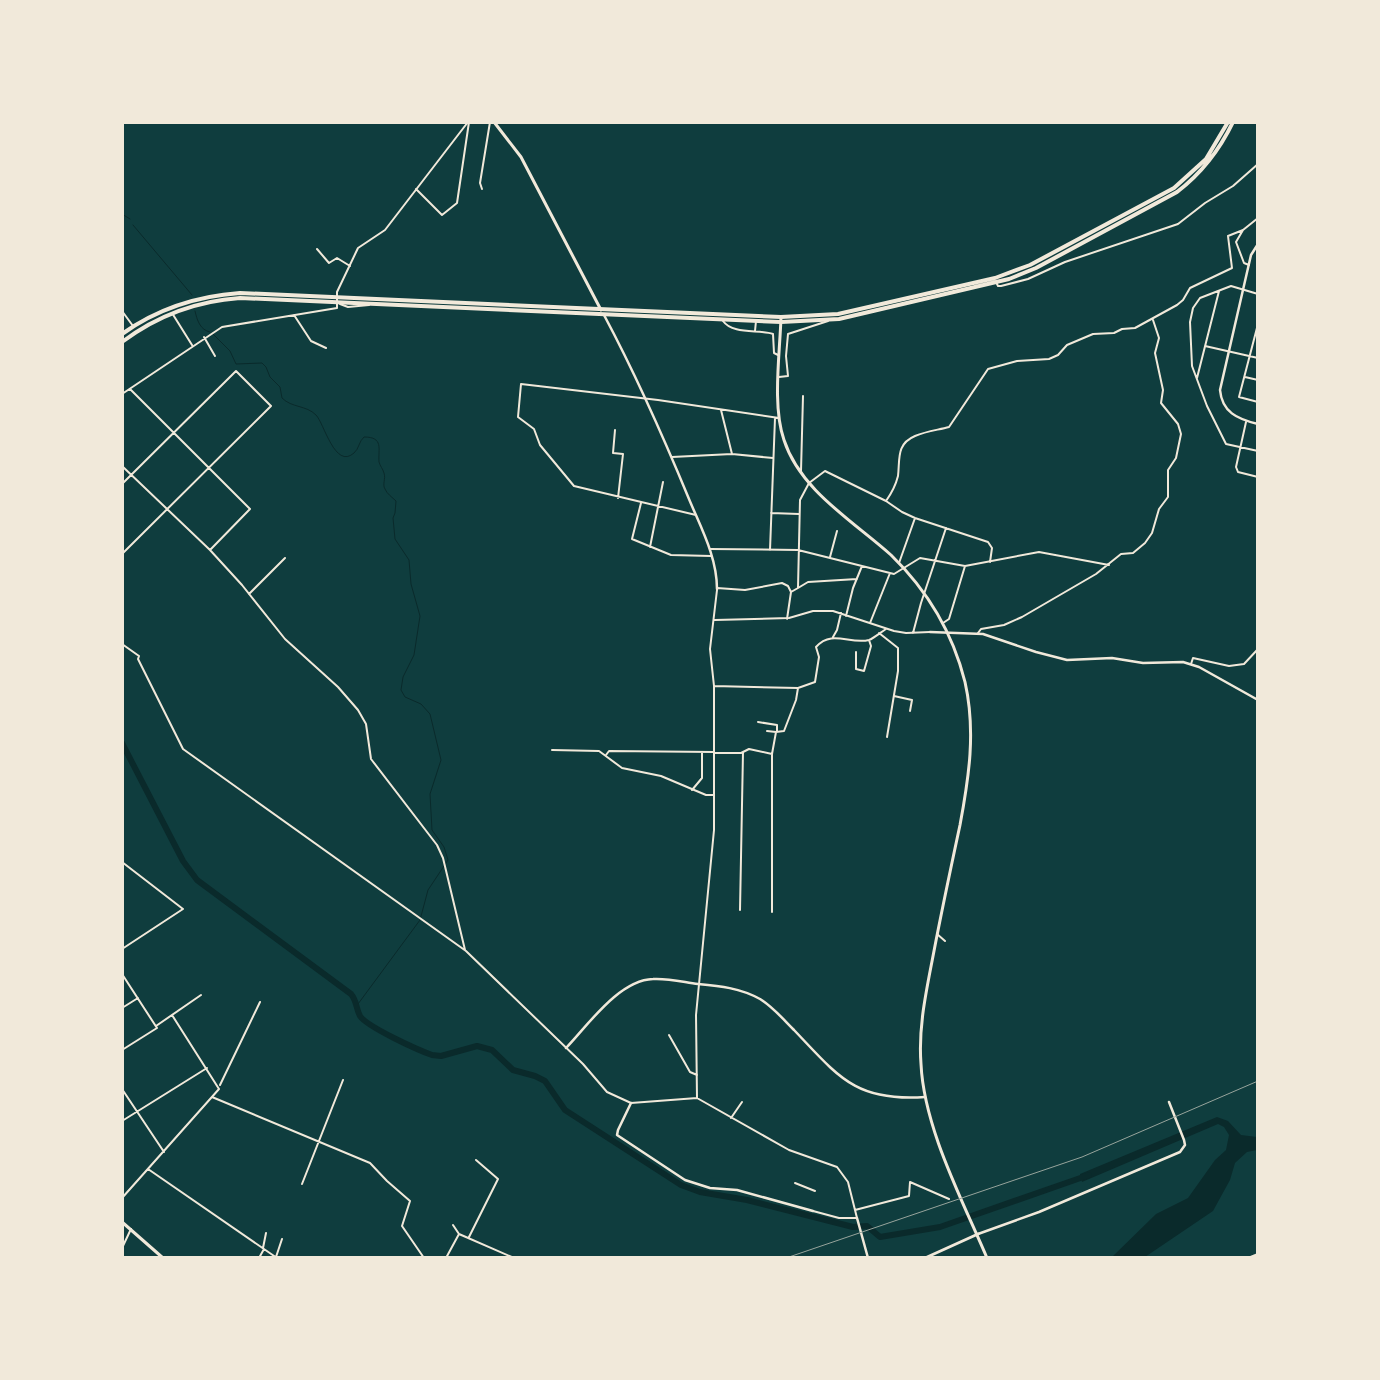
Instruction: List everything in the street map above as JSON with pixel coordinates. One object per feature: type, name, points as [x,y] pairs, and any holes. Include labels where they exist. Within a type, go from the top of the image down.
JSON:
[{"type":"highway","points":[[996,280],[1038,261],[1082,236],[1167,193],[1202,163],[1228,122]]},
{"type":"highway","points":[[122,334],[133,326],[175,306],[210,296],[336,297],[756,321],[828,321],[954,291],[1036,268],[1177,192],[1194,178],[1212,158],[1233,122]]},
{"type":"highway","points":[[122,342],[146,324],[172,313],[211,301],[240,296],[336,302],[454,304]]},
{"type":"highway","points":[[538,308],[600,308],[781,317],[839,317]]},
{"type":"main road","points":[[494,122],[521,157],[603,313]]},
{"type":"main road","points":[[781,317],[777,418],[789,453],[809,483],[904,568],[924,593],[943,623],[957,655],[966,686],[972,744],[967,788],[923,1006],[920,1064],[925,1097],[937,1137],[987,1258]]},
{"type":"main road","points":[[122,1222],[163,1258]]},
{"type":"main road","points":[[925,1258],[978,1234]]},
{"type":"street","points":[[122,394],[204,337],[225,326],[337,308],[336,297],[358,248],[385,230],[469,122]]},
{"type":"street","points":[[416,189],[442,215],[457,203],[469,122]]},
{"type":"street","points":[[482,188],[480,183],[490,122]]},
{"type":"street","points":[[996,280],[998,286],[1001,286],[1028,278],[1065,262],[1178,224],[1205,203],[1232,186],[1258,164]]},
{"type":"street","points":[[886,500],[897,478],[898,455],[902,448],[915,436],[949,427],[988,370],[1017,362],[1049,359],[1058,355],[1067,345],[1093,334],[1133,328],[1153,320],[1183,300],[1190,288],[1232,268],[1228,236],[1243,230],[1258,218]]},
{"type":"street","points":[[1243,230],[1236,242],[1244,263],[1249,265]]},
{"type":"street","points":[[1258,244],[1249,265],[1221,379],[1220,395],[1229,412],[1246,422],[1258,424]]},
{"type":"street","points":[[317,249],[329,262],[337,258],[351,267]]},
{"type":"street","points":[[1258,294],[1231,286],[1200,298],[1193,308],[1190,322],[1192,366],[1226,444],[1258,452]]},
{"type":"street","points":[[1197,379],[1219,291]]},
{"type":"street","points":[[336,302],[348,307],[364,307],[374,303]]},
{"type":"street","points":[[122,312],[133,326]]},
{"type":"street","points":[[172,313],[192,345]]},
{"type":"street","points":[[603,313],[647,399],[716,566],[717,589],[710,649],[714,686],[714,830],[696,1015],[697,1098]]},
{"type":"street","points":[[294,314],[311,341],[326,348]]},
{"type":"street","points":[[722,319],[728,326],[774,334],[774,352],[780,355]]},
{"type":"street","points":[[977,633],[981,629],[1004,625],[1022,617],[1109,565],[1122,554],[1138,550],[1150,536],[1157,514],[1168,497],[1168,470],[1176,458],[1181,434],[1178,424],[1161,403],[1163,390],[1155,353],[1159,338],[1153,320]]},
{"type":"street","points":[[754,331],[756,321]]},
{"type":"street","points":[[779,377],[788,376],[786,356],[788,334],[828,321]]},
{"type":"street","points":[[1258,324],[1240,397],[1258,402]]},
{"type":"street","points":[[204,337],[215,356]]},
{"type":"street","points":[[1205,346],[1258,358]]},
{"type":"street","points":[[122,484],[236,371],[271,406],[122,554]]},
{"type":"street","points":[[1244,377],[1258,380]]},
{"type":"street","points":[[696,515],[582,490],[574,486],[540,445],[534,429],[518,417],[521,384],[647,399],[777,418],[773,458],[770,550]]},
{"type":"street","points":[[129,388],[250,510],[210,550]]},
{"type":"street","points":[[801,473],[803,396]]},
{"type":"street","points":[[721,410],[732,454]]},
{"type":"street","points":[[1246,422],[1236,467],[1238,472],[1258,477]]},
{"type":"street","points":[[615,430],[613,453],[623,454],[618,498]]},
{"type":"street","points":[[672,457],[732,454],[773,458]]},
{"type":"street","points":[[122,466],[210,550],[249,594],[284,639],[338,687],[358,710],[366,724],[370,759],[437,845],[445,863],[466,951]]},
{"type":"street","points":[[798,588],[800,500],[809,483],[824,471],[886,500],[902,512],[915,518],[988,542],[992,548],[990,562]]},
{"type":"street","points":[[650,546],[662,482]]},
{"type":"street","points":[[641,503],[632,540],[671,555],[712,556]]},
{"type":"street","points":[[772,513],[799,514]]},
{"type":"street","points":[[898,563],[915,518]]},
{"type":"street","points":[[913,633],[946,528]]},
{"type":"street","points":[[830,557],[837,531]]},
{"type":"street","points":[[710,549],[798,550],[890,574],[896,574],[918,558],[965,566],[1039,552],[1109,565]]},
{"type":"street","points":[[249,594],[285,558]]},
{"type":"street","points":[[846,616],[853,588],[862,566]]},
{"type":"street","points":[[943,623],[949,619],[965,566]]},
{"type":"street","points":[[870,624],[890,574]]},
{"type":"street","points":[[791,592],[808,582],[849,581],[857,579]]},
{"type":"street","points":[[849,581],[853,588]]},
{"type":"street","points":[[717,589],[746,590],[782,583],[788,586],[791,592],[787,618]]},
{"type":"street","points":[[714,620],[787,618],[833,610],[886,629],[913,633],[977,633],[996,637],[1021,648],[1060,659],[1112,658],[1143,663],[1191,664],[1258,700]]},
{"type":"street","points":[[714,686],[798,688],[815,682],[819,657],[816,647],[832,637],[837,630],[841,613]]},
{"type":"street","points":[[832,637],[869,640],[886,629]]},
{"type":"street","points":[[879,633],[898,648],[898,672],[887,737]]},
{"type":"street","points":[[856,652],[856,669],[864,671],[871,646],[869,640]]},
{"type":"street","points":[[122,644],[139,656],[138,659],[183,749],[466,951],[566,1048],[607,1092],[631,1104],[697,1098],[789,1150],[839,1169],[848,1182],[868,1258]]},
{"type":"street","points":[[1191,664],[1193,658],[1229,666],[1244,664],[1258,649]]},
{"type":"street","points":[[767,731],[784,732],[796,700],[798,688]]},
{"type":"street","points":[[894,696],[912,700],[910,711]]},
{"type":"street","points":[[758,722],[777,725],[772,754],[772,912]]},
{"type":"street","points":[[606,755],[609,751],[743,752],[749,749],[772,754]]},
{"type":"street","points":[[552,750],[591,750],[606,755],[622,768],[660,776],[692,790],[714,796]]},
{"type":"street","points":[[692,790],[702,778],[702,752]]},
{"type":"street","points":[[740,910],[743,752]]},
{"type":"street","points":[[122,862],[183,909],[122,949]]},
{"type":"street","points":[[937,934],[945,941]]},
{"type":"street","points":[[122,974],[156,1026]]},
{"type":"street","points":[[566,1048],[619,993],[636,982],[653,979],[735,988],[760,999],[774,1010],[840,1078],[856,1088],[882,1095],[925,1097]]},
{"type":"street","points":[[122,1050],[157,1028],[156,1026],[201,995]]},
{"type":"street","points":[[122,1008],[138,998]]},
{"type":"street","points":[[122,1198],[219,1089],[260,1002]]},
{"type":"street","points":[[172,1015],[219,1086]]},
{"type":"street","points":[[669,1035],[690,1072],[697,1075]]},
{"type":"street","points":[[122,1121],[207,1068]]},
{"type":"street","points":[[302,1184],[343,1080]]},
{"type":"street","points":[[122,1089],[164,1152]]},
{"type":"street","points":[[212,1097],[370,1163],[410,1201],[401,1224],[424,1258]]},
{"type":"street","points":[[731,1118],[742,1102]]},
{"type":"street","points":[[978,1234],[1091,1191],[1170,1157],[1183,1148],[1184,1140],[1169,1102]]},
{"type":"street","points":[[631,1104],[618,1130],[619,1138],[677,1176],[704,1187],[737,1190],[839,1218],[858,1218]]},
{"type":"street","points":[[469,1237],[498,1178],[476,1160]]},
{"type":"street","points":[[148,1169],[277,1258],[282,1240]]},
{"type":"street","points":[[795,1182],[815,1191]]},
{"type":"street","points":[[856,1210],[910,1196],[910,1182],[949,1199]]},
{"type":"street","points":[[453,1225],[459,1234],[514,1258]]},
{"type":"street","points":[[122,1248],[131,1229]]},
{"type":"street","points":[[259,1258],[266,1233]]},
{"type":"street","points":[[446,1258],[459,1234]]},
{"type":"street","points":[[1248,1258],[1258,1254]]},
{"type":"water","points":[[1217,1117],[1228,1121],[1241,1135],[1257,1137],[1257,1150],[1247,1152],[1235,1163],[1230,1180],[1213,1211],[1145,1257],[1112,1257],[1156,1214],[1188,1198],[1215,1160],[1226,1150],[1229,1135],[1224,1127],[1218,1124],[1082,1182],[1080,1174]]},
{"type":"waterway","points":[[122,214],[130,219]]},
{"type":"waterway","points":[[133,225],[192,295]]},
{"type":"waterway","points":[[195,311],[201,327],[210,332]]},
{"type":"waterway","points":[[213,334],[230,351],[236,364],[262,363],[270,377],[280,387],[282,398],[316,415],[331,443],[341,455],[347,457],[354,453],[364,437],[377,441],[379,445],[379,462],[384,472],[384,487],[396,501],[393,518],[395,539],[409,560],[411,584],[420,616],[414,655],[403,677],[401,690],[405,697],[421,704],[430,714],[441,760],[430,794],[432,830],[444,847],[448,860],[428,890],[420,920],[358,1004]]},
{"type":"waterway","points":[[122,743],[183,861],[197,880],[351,994],[360,1016],[365,1021],[393,1038],[432,1055],[441,1056],[477,1046],[492,1050],[513,1070],[545,1081],[565,1110],[681,1185],[700,1192],[747,1200],[853,1227],[867,1226],[880,1237],[940,1227],[1089,1175]]},
{"type":"railway","points":[[786,1258],[1082,1157],[1258,1081]]}]
